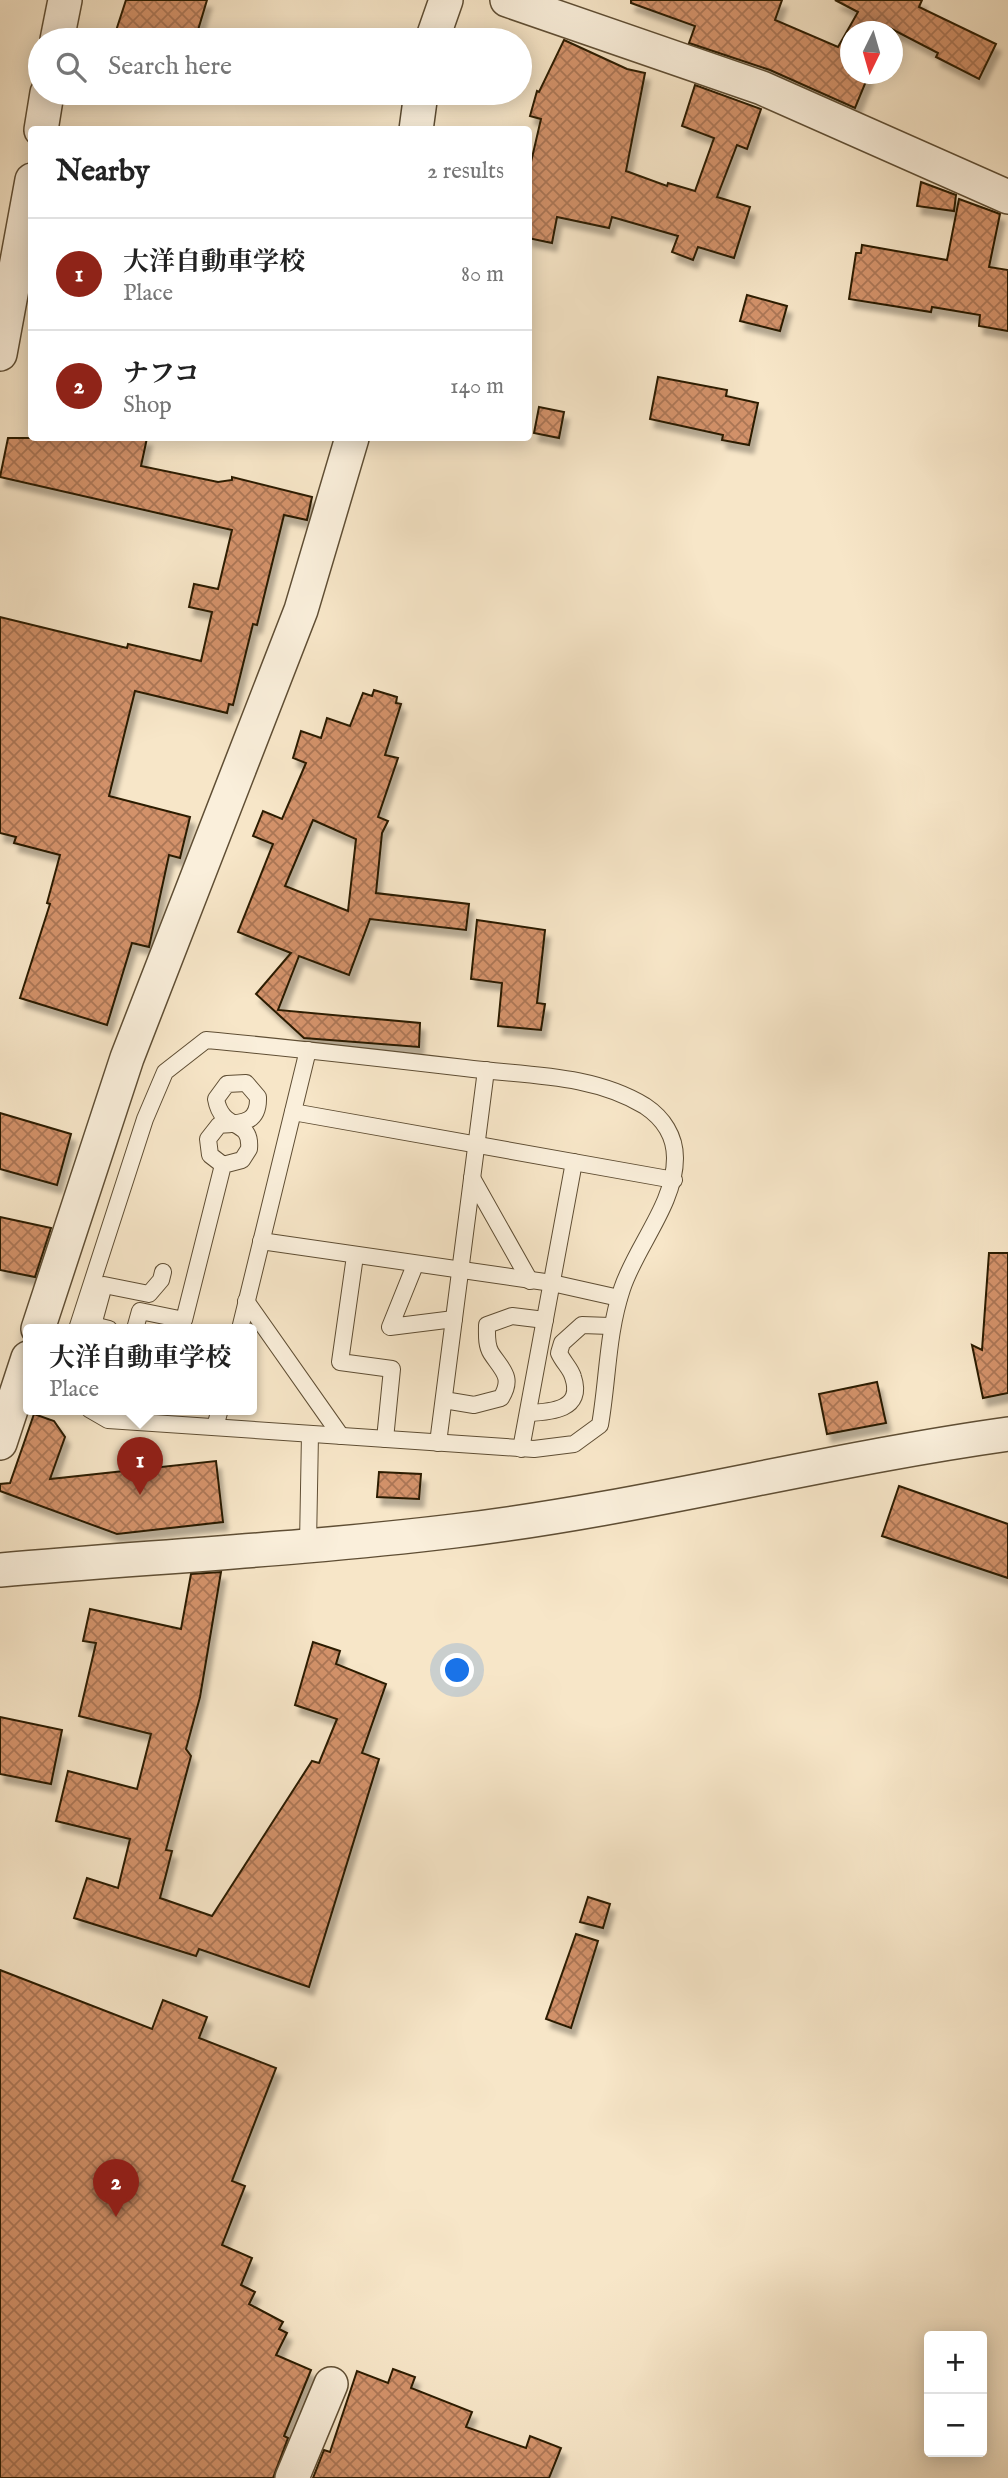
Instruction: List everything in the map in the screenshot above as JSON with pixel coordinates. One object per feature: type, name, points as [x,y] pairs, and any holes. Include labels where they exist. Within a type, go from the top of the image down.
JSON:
[{"type":"street","points":[[59,28],[65,0]]},
{"type":"street","points":[[436,28],[446,0]]},
{"type":"street","points":[[508,0],[762,88],[1008,197]]},
{"type":"street","points":[[42,126],[45,105]]},
{"type":"street","points":[[417,126],[419,105]]},
{"type":"street","points":[[0,354],[28,202]]},
{"type":"street","points":[[40,1324],[127,1058],[301,610],[351,441]]},
{"type":"street","points":[[0,1443],[23,1373]]},
{"type":"street","points":[[0,1570],[454,1531],[635,1504],[895,1450],[1008,1434]]},
{"type":"street","points":[[292,2478],[331,2384]]},
{"type":"lane","points":[[93,1324],[93,1299],[145,1119],[165,1072],[206,1040],[536,1073],[607,1091],[643,1105],[660,1118],[672,1138],[674,1180],[632,1260],[610,1326],[600,1425],[574,1444],[521,1449],[108,1420],[99,1415]]},
{"type":"lane","points":[[241,1324],[308,1050]]},
{"type":"lane","points":[[438,1443],[486,1070]]},
{"type":"lane","points":[[293,1112],[674,1180]]},
{"type":"lane","points":[[234,1124],[246,1132],[249,1149],[242,1160],[223,1166],[210,1155],[208,1139],[219,1125],[234,1124]]},
{"type":"lane","points":[[521,1449],[574,1162]]},
{"type":"lane","points":[[136,1324],[139,1311],[184,1320],[223,1166]]},
{"type":"lane","points":[[472,1178],[530,1281]]},
{"type":"lane","points":[[261,1241],[552,1283],[619,1298]]},
{"type":"lane","points":[[355,1256],[340,1362],[392,1368],[385,1439]]},
{"type":"lane","points":[[415,1265],[390,1327],[454,1319]]},
{"type":"lane","points":[[80,1324],[104,1285],[149,1294],[161,1280],[163,1272]]},
{"type":"lane","points":[[246,1301],[341,1436]]},
{"type":"lane","points":[[444,1400],[474,1405],[501,1398],[507,1389],[507,1373],[489,1351],[487,1325],[512,1317],[545,1320]]},
{"type":"lane","points":[[528,1413],[559,1411],[572,1403],[576,1389],[573,1375],[559,1353],[562,1343],[582,1325],[610,1326]]},
{"type":"lane","points":[[215,1427],[218,1415]]},
{"type":"lane","points":[[308,1544],[310,1434]]},
{"type":"building","points":[[126,0],[207,0],[199,28],[117,28]]},
{"type":"building","points":[[631,0],[782,0],[775,20],[838,47],[840,44],[840,84],[865,84],[855,108],[770,70],[689,43],[695,26],[631,3]]},
{"type":"building","points":[[835,0],[922,0],[919,7],[996,44],[979,79],[936,57],[938,53],[903,35],[903,21],[853,21],[858,12]]},
{"type":"building","points":[[564,40],[627,69],[645,73],[626,171],[667,186],[668,183],[695,191],[714,138],[682,126],[695,85],[761,109],[747,149],[737,145],[717,197],[750,207],[734,258],[698,247],[693,260],[672,252],[678,236],[612,217],[609,228],[557,217],[552,243],[532,239],[532,158],[541,119],[530,116],[537,91],[539,92]]},
{"type":"building","points":[[921,182],[956,195],[954,211],[917,206]]},
{"type":"building","points":[[959,199],[1000,214],[989,267],[1008,270],[1008,331],[979,326],[980,315],[932,307],[931,312],[849,299],[856,253],[861,253],[862,245],[947,260]]},
{"type":"building","points":[[747,295],[787,306],[780,331],[740,321]]},
{"type":"building","points":[[658,377],[727,390],[726,396],[758,403],[749,445],[722,440],[723,435],[650,419]]},
{"type":"building","points":[[539,407],[564,412],[559,438],[534,433]]},
{"type":"building","points":[[8,438],[28,438],[28,441],[146,441],[141,466],[218,482],[232,480],[232,477],[312,497],[307,520],[284,515],[257,625],[253,624],[233,705],[229,704],[227,713],[135,691],[109,796],[190,817],[180,858],[169,855],[149,947],[132,943],[107,1025],[20,998],[50,904],[47,903],[60,855],[14,843],[16,837],[0,833],[0,617],[127,648],[128,644],[201,661],[212,612],[189,607],[194,584],[218,589],[232,530],[0,477]]},
{"type":"building","points":[[374,690],[397,697],[396,703],[401,704],[385,755],[398,758],[378,817],[388,821],[382,833],[376,893],[469,904],[466,930],[370,919],[349,975],[299,956],[278,1010],[420,1023],[419,1047],[304,1038],[256,994],[291,953],[238,932],[273,844],[253,836],[263,811],[282,819],[306,763],[293,758],[301,731],[321,738],[327,718],[350,726],[363,693],[372,696]],"holes":[[[313,820],[356,839],[348,911],[285,886]]]},
{"type":"building","points":[[477,920],[545,930],[537,1003],[545,1004],[541,1030],[498,1026],[502,983],[471,979]]},
{"type":"building","points":[[0,1113],[71,1134],[57,1185],[0,1169]]},
{"type":"building","points":[[0,1217],[51,1228],[35,1277],[0,1270]]},
{"type":"building","points":[[989,1253],[1008,1253],[1008,1393],[983,1398],[972,1345],[982,1350]]},
{"type":"building","points":[[877,1382],[886,1423],[827,1434],[819,1394]]},
{"type":"building","points":[[34,1415],[37,1415],[54,1421],[65,1437],[50,1479],[216,1461],[223,1522],[117,1534],[0,1491],[0,1484],[10,1483]]},
{"type":"building","points":[[379,1472],[421,1474],[419,1499],[377,1497]]},
{"type":"building","points":[[899,1486],[1008,1524],[1008,1578],[882,1536]]},
{"type":"building","points":[[221,1572],[200,1697],[186,1749],[191,1756],[166,1850],[172,1851],[160,1898],[212,1916],[312,1761],[319,1763],[337,1719],[295,1705],[313,1642],[340,1651],[336,1664],[386,1684],[362,1753],[379,1759],[309,1987],[199,1949],[196,1956],[74,1918],[87,1878],[118,1888],[130,1839],[56,1821],[68,1771],[137,1789],[151,1734],[79,1716],[96,1643],[83,1641],[90,1609],[181,1629],[191,1574]]},
{"type":"building","points":[[0,1717],[62,1730],[51,1784],[0,1774]]},
{"type":"building","points":[[588,1897],[610,1904],[603,1928],[580,1922]]},
{"type":"building","points":[[576,1934],[598,1941],[571,2028],[546,2019]]},
{"type":"building","points":[[0,1970],[152,2029],[163,2000],[207,2017],[199,2038],[276,2068],[232,2181],[245,2186],[222,2245],[252,2258],[241,2285],[255,2292],[249,2304],[283,2322],[279,2329],[287,2333],[276,2355],[311,2370],[284,2436],[288,2438],[273,2478],[0,2478]]},
{"type":"building","points":[[393,2369],[415,2377],[411,2388],[472,2412],[466,2427],[526,2448],[530,2436],[561,2448],[549,2478],[313,2478],[324,2450],[330,2452],[357,2371],[388,2383]]},
{"type":"place","name":"大洋自動車学校","points":[[140,1495]]},
{"type":"place","name":"ナフコ","points":[[116,2217]]}]
